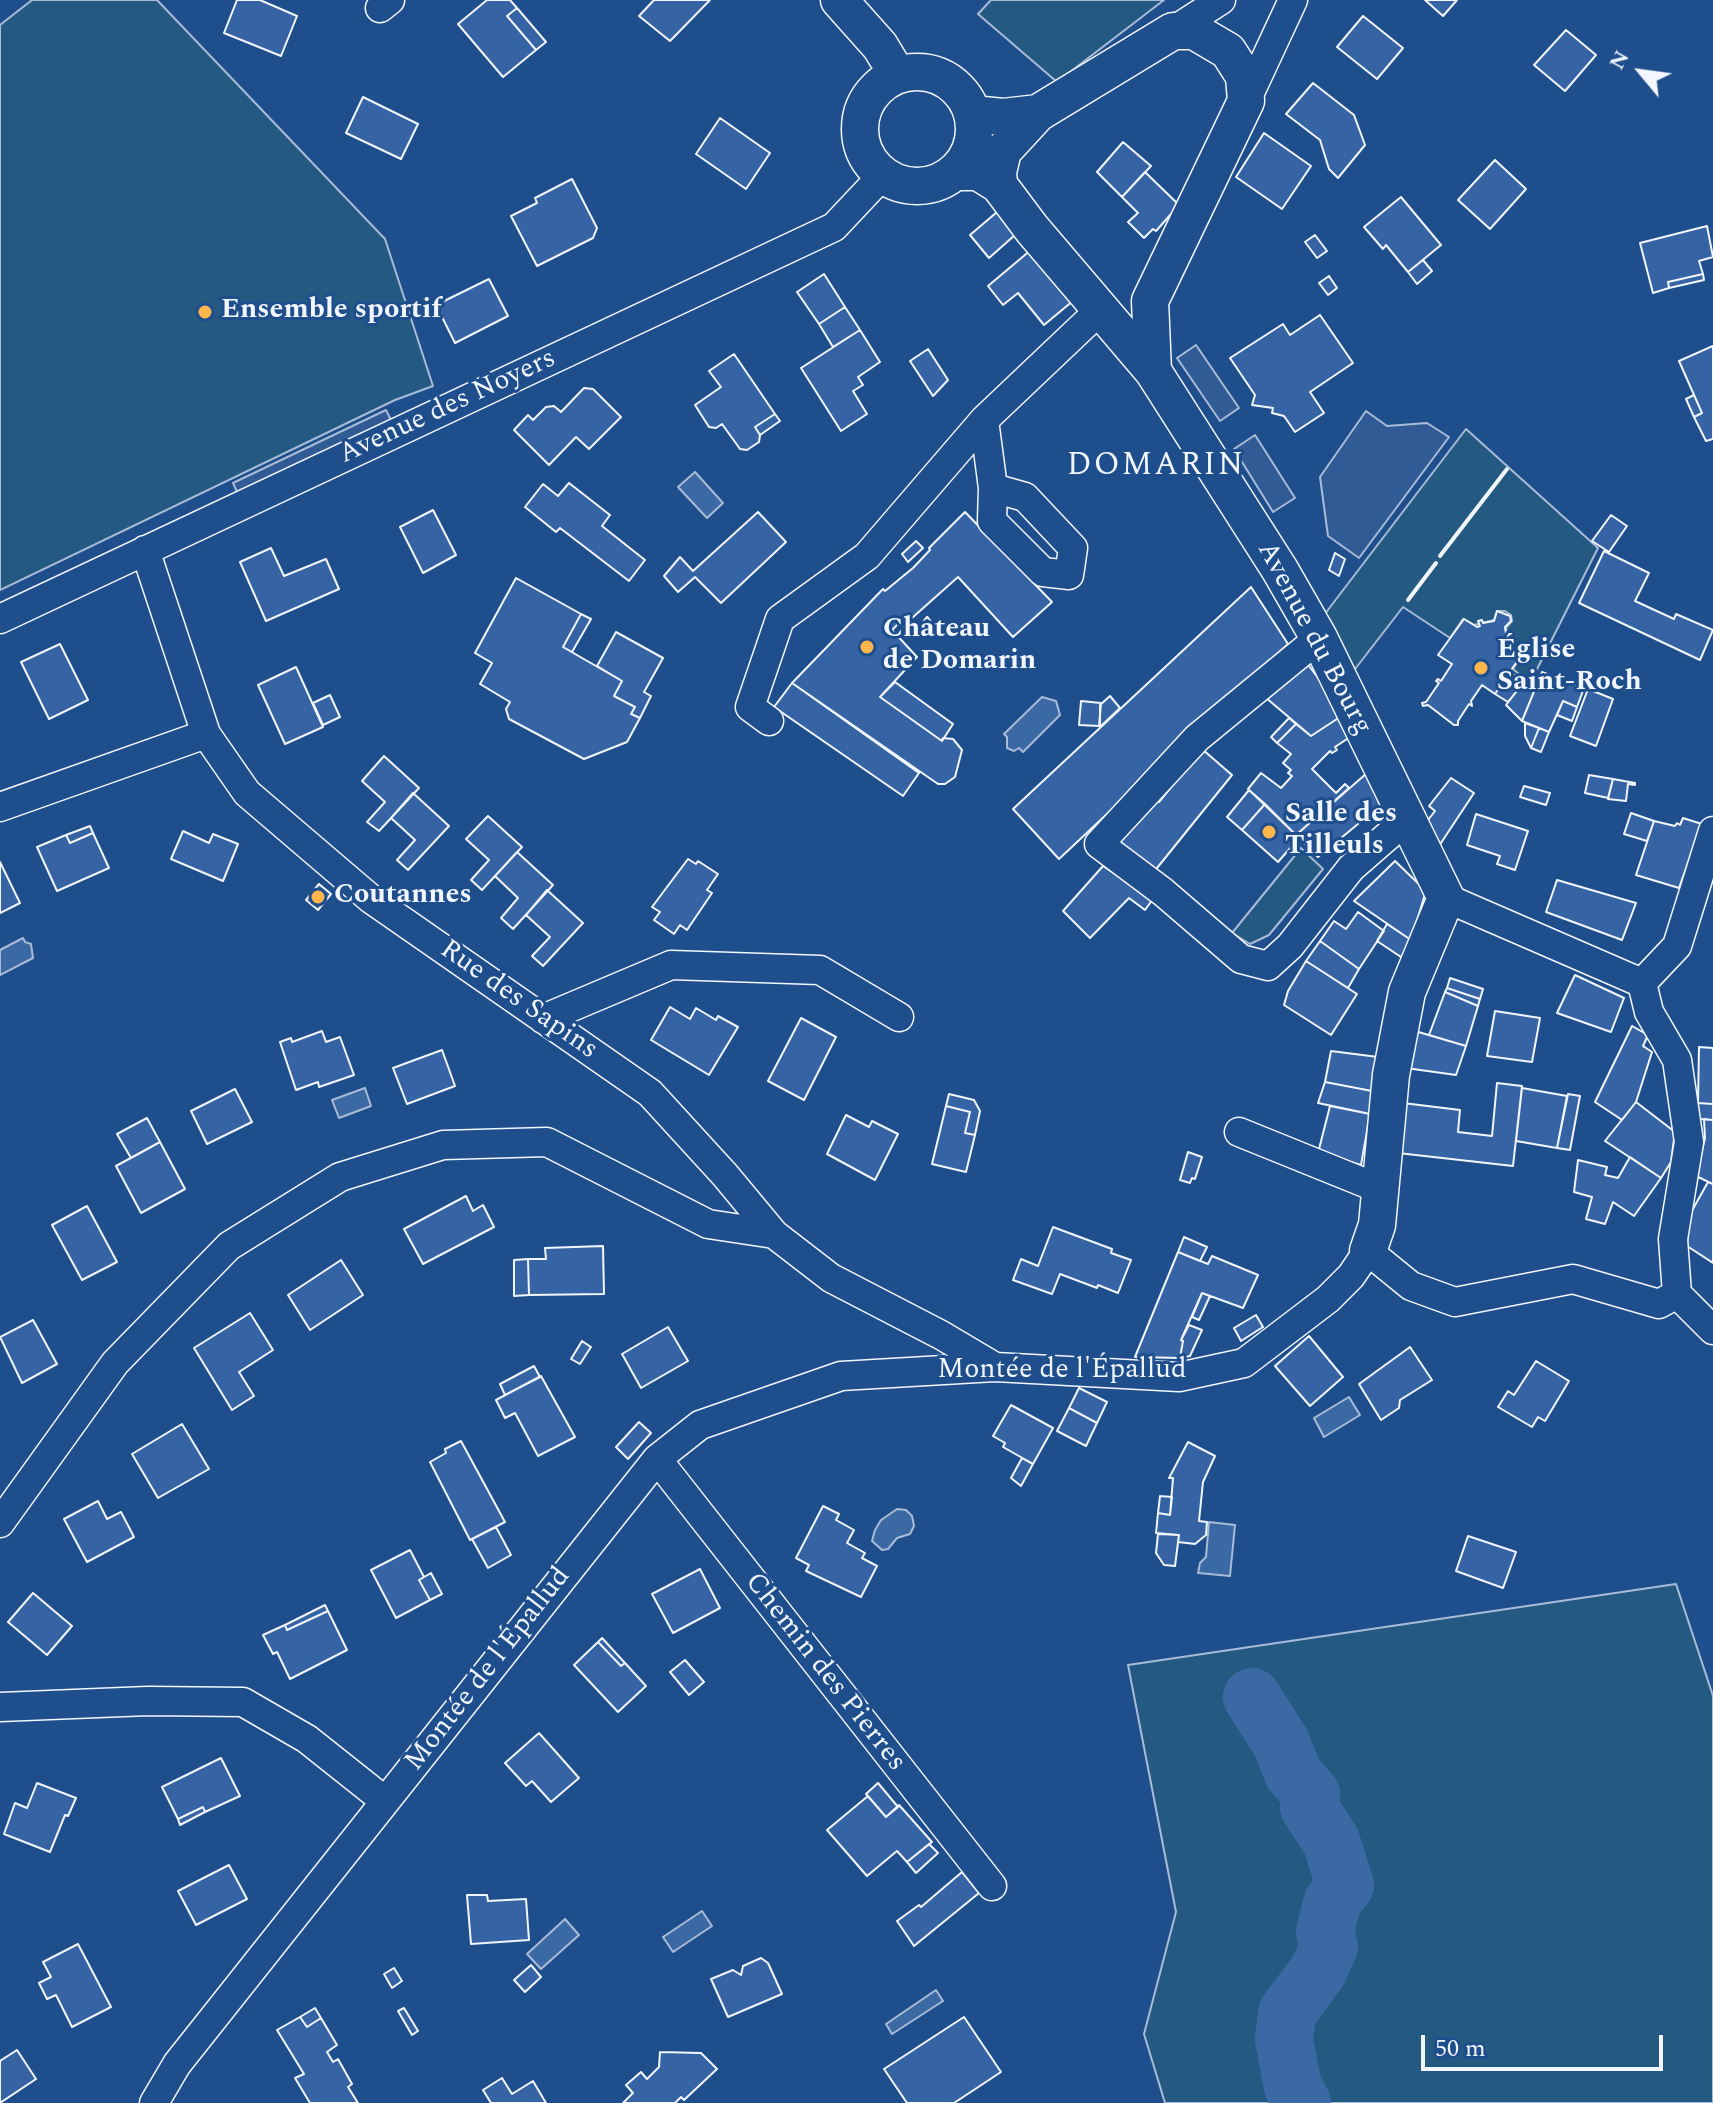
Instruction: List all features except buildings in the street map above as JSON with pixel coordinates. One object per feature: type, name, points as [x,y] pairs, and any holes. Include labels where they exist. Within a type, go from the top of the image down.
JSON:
[{"type":"street","points":[[839,0],[880,46],[897,74]]},
{"type":"street","points":[[999,185],[998,172],[1003,151],[1038,113],[1221,0]]},
{"type":"street","points":[[1153,371],[1150,301],[1293,0]]},
{"type":"street","points":[[1173,31],[1194,31],[1228,51],[1244,76],[1246,101]]},
{"type":"street","points":[[921,71],[944,77],[962,93],[973,114],[973,145],[956,172],[933,186],[906,187],[882,176],[865,157],[859,133],[862,109],[876,88],[897,74],[921,71]]},
{"type":"street","points":[[973,114],[1003,117],[1038,113]]},
{"type":"street","points":[[956,172],[978,172],[999,185]]},
{"type":"street","name":"Avenue des Noyers","points":[[0,619],[834,227],[882,176]]},
{"type":"street","name":"Avenue du Bourg","points":[[999,185],[1032,229],[1153,371],[1280,570],[1319,638],[1446,898]]},
{"type":"street","points":[[769,721],[750,707],[780,619],[867,556],[1093,299],[1150,301]]},
{"type":"street","points":[[984,420],[993,488]]},
{"type":"street","name":"Rue des Sapins","points":[[145,550],[206,734],[247,793],[371,899],[650,1093],[774,1234],[831,1278],[995,1367]]},
{"type":"street","points":[[1319,638],[1197,738],[1099,844],[1163,892],[1241,959],[1268,966],[1290,946],[1351,868],[1406,820]]},
{"type":"street","points":[[0,807],[206,734]]},
{"type":"street","points":[[1642,983],[1677,946],[1713,831]]},
{"type":"street","points":[[1446,898],[1642,983]]},
{"type":"street","name":"Montée de l'Épallud","points":[[154,2103],[177,2064],[657,1459],[700,1425],[841,1376],[995,1367],[1179,1377],[1244,1363],[1328,1299],[1351,1276],[1368,1251],[1377,1225],[1391,1075],[1407,992],[1446,898]]},
{"type":"street","points":[[543,1019],[671,965],[820,970],[899,1017]]},
{"type":"street","points":[[1642,983],[1649,1012],[1677,1060],[1689,1142],[1673,1239],[1677,1294],[1713,1330]]},
{"type":"street","points":[[1239,1132],[1380,1189]]},
{"type":"street","points":[[0,1523],[115,1363],[229,1246],[340,1177],[443,1145],[547,1142],[708,1224],[774,1234]]},
{"type":"street","points":[[1368,1251],[1411,1286],[1455,1302],[1573,1279],[1659,1304],[1677,1294]]},
{"type":"street","name":"Chemin des Pierres","points":[[657,1459],[992,1886]]},
{"type":"street","points":[[0,1707],[148,1701],[243,1702],[307,1739],[385,1801]]},
{"type":"shaded area","name":"Ensemble sportif","points":[[32,0],[157,0],[385,239],[433,386],[395,400],[0,590],[0,25]]},
{"type":"shaded area","points":[[991,0],[1164,0],[1057,82],[978,14]]},
{"type":"shaded area","points":[[1196,345],[1239,408],[1220,421],[1177,358]]},
{"type":"shaded area","points":[[386,410],[391,420],[238,494],[233,483]]},
{"type":"shaded area","points":[[1366,411],[1387,426],[1427,423],[1449,437],[1359,558],[1328,536],[1320,477]]},
{"type":"shaded area","points":[[1466,429],[1598,548],[1530,683],[1513,669],[1521,656],[1506,647],[1509,642],[1506,628],[1512,621],[1511,615],[1505,611],[1497,611],[1494,620],[1474,625],[1463,619],[1450,638],[1403,607],[1352,673],[1321,619]]},
{"type":"shaded area","points":[[1255,435],[1295,498],[1273,512],[1234,449]]},
{"type":"shaded area","points":[[695,472],[723,503],[707,518],[678,487]]},
{"type":"shaded area","points":[[1042,697],[1056,701],[1060,715],[1023,752],[1019,748],[1014,751],[1007,748],[1004,734]]},
{"type":"shaded area","points":[[1301,848],[1323,869],[1269,935],[1250,944],[1232,933]]},
{"type":"shaded area","points":[[23,938],[31,944],[33,958],[0,975],[0,950]]},
{"type":"shaded area","points":[[365,1088],[371,1106],[339,1118],[332,1100]]},
{"type":"shaded area","points":[[1349,1397],[1360,1415],[1324,1437],[1314,1418]]},
{"type":"shaded area","points":[[897,1509],[906,1510],[912,1516],[914,1526],[910,1534],[897,1538],[888,1549],[882,1550],[872,1541],[875,1530],[881,1520]]},
{"type":"shaded area","points":[[1209,1522],[1235,1525],[1230,1576],[1198,1573],[1200,1563],[1206,1557]]},
{"type":"shaded area","points":[[1676,1584],[1713,1696],[1713,2103],[1165,2103],[1144,2034],[1176,1912],[1128,1665]]},
{"type":"shaded area","points":[[702,1911],[712,1926],[673,1952],[663,1937]]},
{"type":"shaded area","points":[[565,1919],[579,1935],[541,1969],[527,1954]]},
{"type":"shaded area","points":[[936,1990],[943,2001],[892,2034],[886,2024]]},
{"type":"waterway","points":[[1252,1697],[1281,1743],[1293,1773],[1311,1794],[1309,1807],[1331,1841],[1345,1885],[1332,1903],[1325,1932],[1329,1947],[1318,1971],[1287,2013],[1284,2040],[1293,2087],[1302,2103]]},
{"type":"wall","points":[[1440,556],[1507,469]]},
{"type":"wall","points":[[1408,600],[1436,563]]},
{"type":"place","name":"Ensemble sportif","points":[[205,312]]},
{"type":"place","name":"Château de Domarin","points":[[867,647]]},
{"type":"place","name":"Église Saint-Roch","points":[[1481,668]]},
{"type":"place","name":"Salle des Tilleuls","points":[[1269,832]]},
{"type":"place","name":"Coutannes","points":[[318,897]]},
{"type":"district","name":"DOMARIN","points":[[1156,468]]}]
